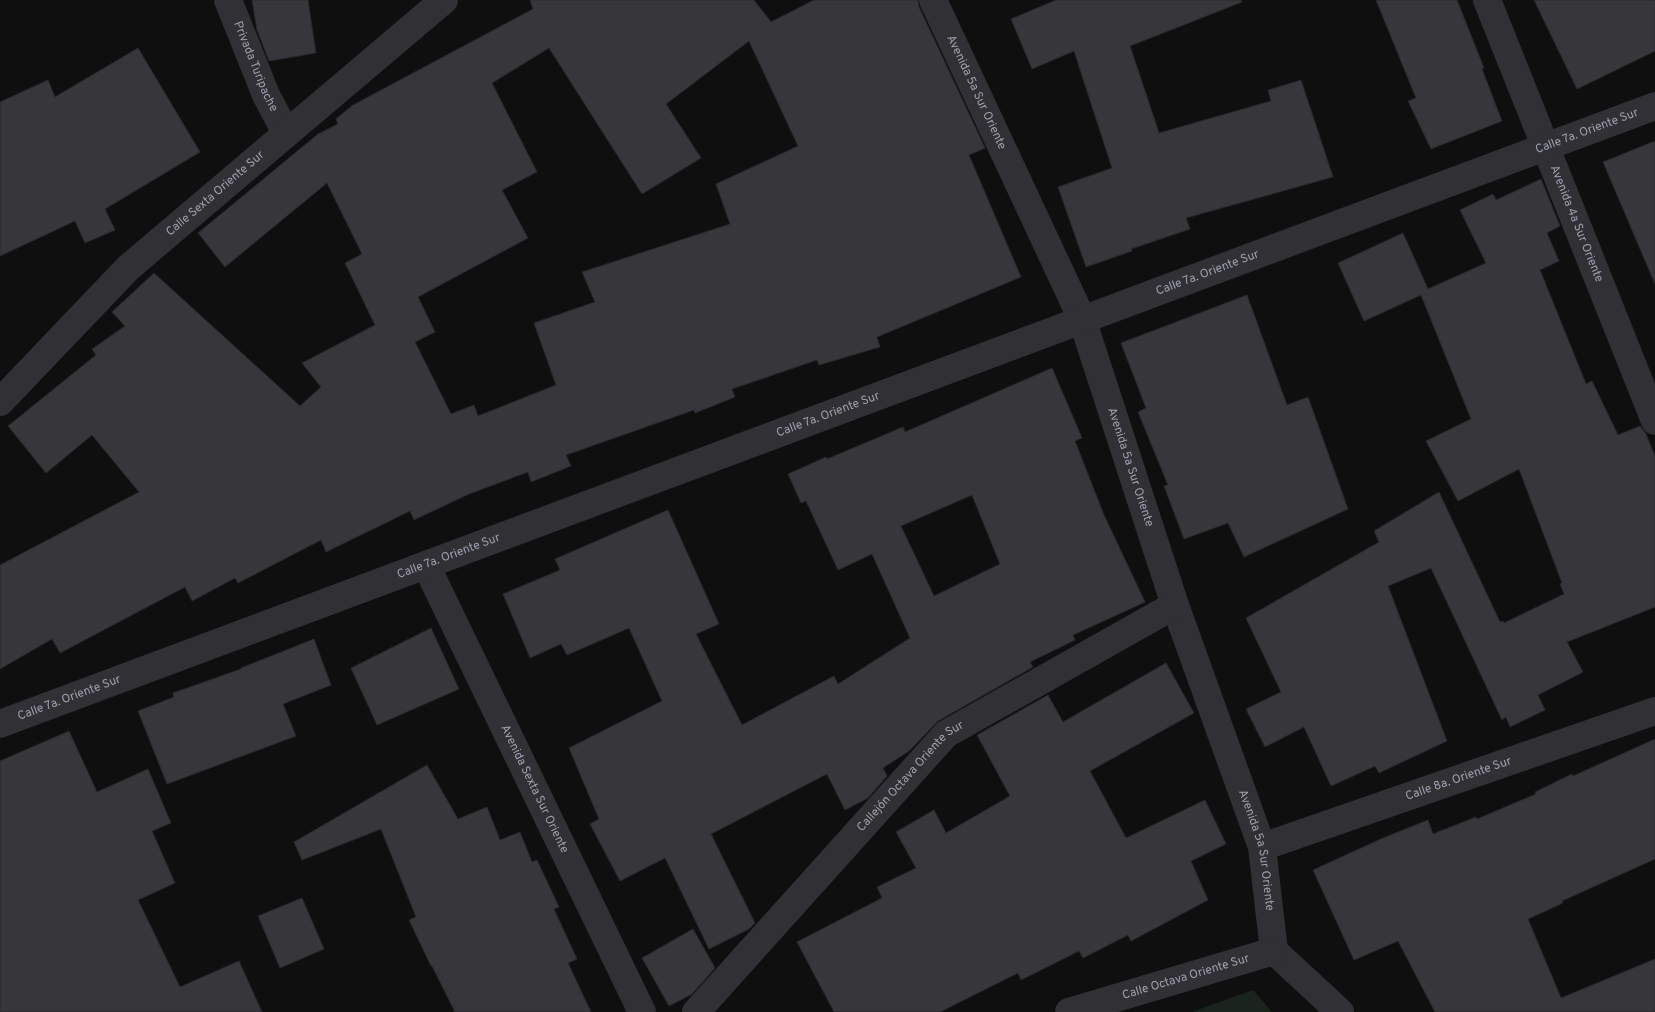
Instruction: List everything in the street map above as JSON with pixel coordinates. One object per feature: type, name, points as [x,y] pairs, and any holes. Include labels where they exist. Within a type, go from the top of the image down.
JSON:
[{"type":"street","name":"Privada Turipache","points":[[228,0],[266,96],[286,133]]},
{"type":"street","name":"Calle Sexta Oriente Sur","points":[[0,402],[128,268],[444,0]]},
{"type":"street","name":"Avenida 5a Sur Oriente","points":[[933,0],[1082,320],[1175,605],[1262,847],[1274,950]]},
{"type":"street","name":"Avenida 4a Sur Oriente","points":[[1487,0],[1655,421]]},
{"type":"street","name":"Calle 7a. Oriente Sur","points":[[0,724],[1655,106]]},
{"type":"street","name":"Avenida Sexta Sur Oriente","points":[[426,565],[642,1012]]},
{"type":"street","name":"Callejón Octava Oriente Sur","points":[[696,1012],[946,734],[1175,605]]},
{"type":"street","name":"Calle 8a. Oriente Sur","points":[[1262,847],[1655,711]]},
{"type":"street","name":"Calle Octava Oriente Sur","points":[[1069,1012],[1274,950]]},
{"type":"street","points":[[1274,950],[1340,1012]]},
{"type":"shaded area","points":[[1253,990],[1272,1012],[1192,1012]]},
{"type":"building","points":[[252,0],[308,0],[316,53],[269,61],[257,30]]},
{"type":"building","points":[[530,0],[754,0],[771,22],[814,0],[918,0],[919,7],[985,148],[969,155],[1021,277],[877,337],[880,347],[819,365],[817,360],[732,389],[735,397],[695,413],[694,410],[566,455],[571,466],[531,482],[528,472],[469,494],[414,520],[410,511],[326,552],[321,540],[238,583],[235,578],[192,601],[185,587],[60,653],[52,639],[0,669],[0,565],[139,492],[92,435],[46,473],[8,426],[96,355],[92,349],[125,326],[112,312],[154,273],[300,406],[321,387],[302,363],[375,325],[345,263],[362,254],[327,183],[225,267],[198,233],[318,134],[338,124],[336,119],[353,105],[533,9]],"holes":[[[749,41],[798,146],[716,184],[730,224],[582,272],[595,302],[534,323],[556,385],[478,416],[474,405],[451,414],[415,342],[435,332],[418,297],[528,238],[502,190],[537,172],[492,83],[549,48],[642,194],[701,158],[666,104]]]},
{"type":"building","points":[[1056,0],[1241,0],[1242,2],[1130,46],[1159,133],[1271,101],[1268,90],[1301,80],[1333,177],[1186,218],[1190,229],[1086,267],[1058,187],[1112,168],[1074,51],[1032,69],[1011,19]]},
{"type":"building","points":[[1376,0],[1457,0],[1484,68],[1482,69],[1502,121],[1431,149],[1408,101],[1416,98]]},
{"type":"building","points":[[1534,0],[1655,0],[1655,51],[1577,89]]},
{"type":"building","points":[[138,48],[200,152],[105,209],[115,230],[85,243],[75,221],[0,256],[0,102],[48,80],[55,97]]},
{"type":"building","points":[[1655,141],[1655,284],[1603,162]]},
{"type":"building","points":[[1541,179],[1560,226],[1547,233],[1559,261],[1540,270],[1586,384],[1592,381],[1618,435],[1640,426],[1646,434],[1655,456],[1655,607],[1567,642],[1583,672],[1538,695],[1545,710],[1510,727],[1506,717],[1502,720],[1431,568],[1388,586],[1447,741],[1379,773],[1375,766],[1331,786],[1304,727],[1265,747],[1246,709],[1281,692],[1246,618],[1379,542],[1374,531],[1439,492],[1500,622],[1503,621],[1504,623],[1564,594],[1560,584],[1562,583],[1519,469],[1458,501],[1426,441],[1471,419],[1421,295],[1364,321],[1338,263],[1403,233],[1428,289],[1486,263],[1460,210],[1493,194],[1496,200]]},
{"type":"building","points":[[1247,295],[1287,405],[1308,397],[1348,509],[1244,557],[1228,523],[1184,539],[1164,486],[1168,485],[1138,412],[1146,408],[1121,343]]},
{"type":"building","points":[[1052,368],[1082,438],[1075,441],[1104,515],[1145,602],[1073,635],[1075,640],[1030,662],[1033,667],[938,721],[909,751],[883,768],[887,776],[868,798],[845,810],[827,774],[711,834],[755,923],[749,929],[709,949],[665,858],[620,881],[590,824],[599,819],[569,748],[662,701],[629,628],[567,655],[561,644],[530,658],[503,594],[560,570],[555,559],[668,510],[719,624],[696,634],[742,725],[834,676],[838,684],[910,638],[872,554],[838,570],[806,501],[801,503],[788,474],[903,427],[905,432]],"holes":[[[972,495],[1000,564],[934,596],[901,526]]]},
{"type":"building","points":[[431,628],[459,689],[377,725],[351,668]]},
{"type":"building","points":[[314,639],[331,685],[283,704],[296,736],[167,784],[138,711],[174,697],[173,693],[241,669]]},
{"type":"building","points":[[1166,663],[1194,713],[1090,771],[1126,838],[1205,800],[1226,844],[1191,861],[1208,900],[1131,941],[1128,935],[1083,958],[1079,951],[1021,980],[1018,973],[940,1012],[834,1012],[797,942],[882,898],[877,887],[916,868],[896,832],[934,810],[946,833],[1010,796],[977,735],[1048,695],[1063,722]]},
{"type":"building","points":[[69,731],[97,792],[148,769],[171,823],[152,831],[175,883],[138,900],[180,987],[239,961],[262,1012],[0,1012],[0,761]]},
{"type":"building","points":[[1655,739],[1655,859],[1562,901],[1563,903],[1528,919],[1561,998],[1655,959],[1655,1012],[1435,1012],[1398,941],[1354,960],[1313,870],[1428,820],[1433,834],[1476,817],[1477,819],[1536,794],[1535,792],[1572,774],[1573,776]]},
{"type":"building","points":[[427,765],[458,819],[487,807],[500,840],[520,832],[532,862],[537,860],[559,907],[554,909],[577,959],[568,963],[591,1012],[455,1012],[409,920],[416,917],[381,829],[302,860],[294,842]]},
{"type":"building","points":[[302,898],[324,949],[280,968],[258,916]]},
{"type":"building","points":[[693,929],[715,968],[692,994],[669,1006],[642,958]]}]
